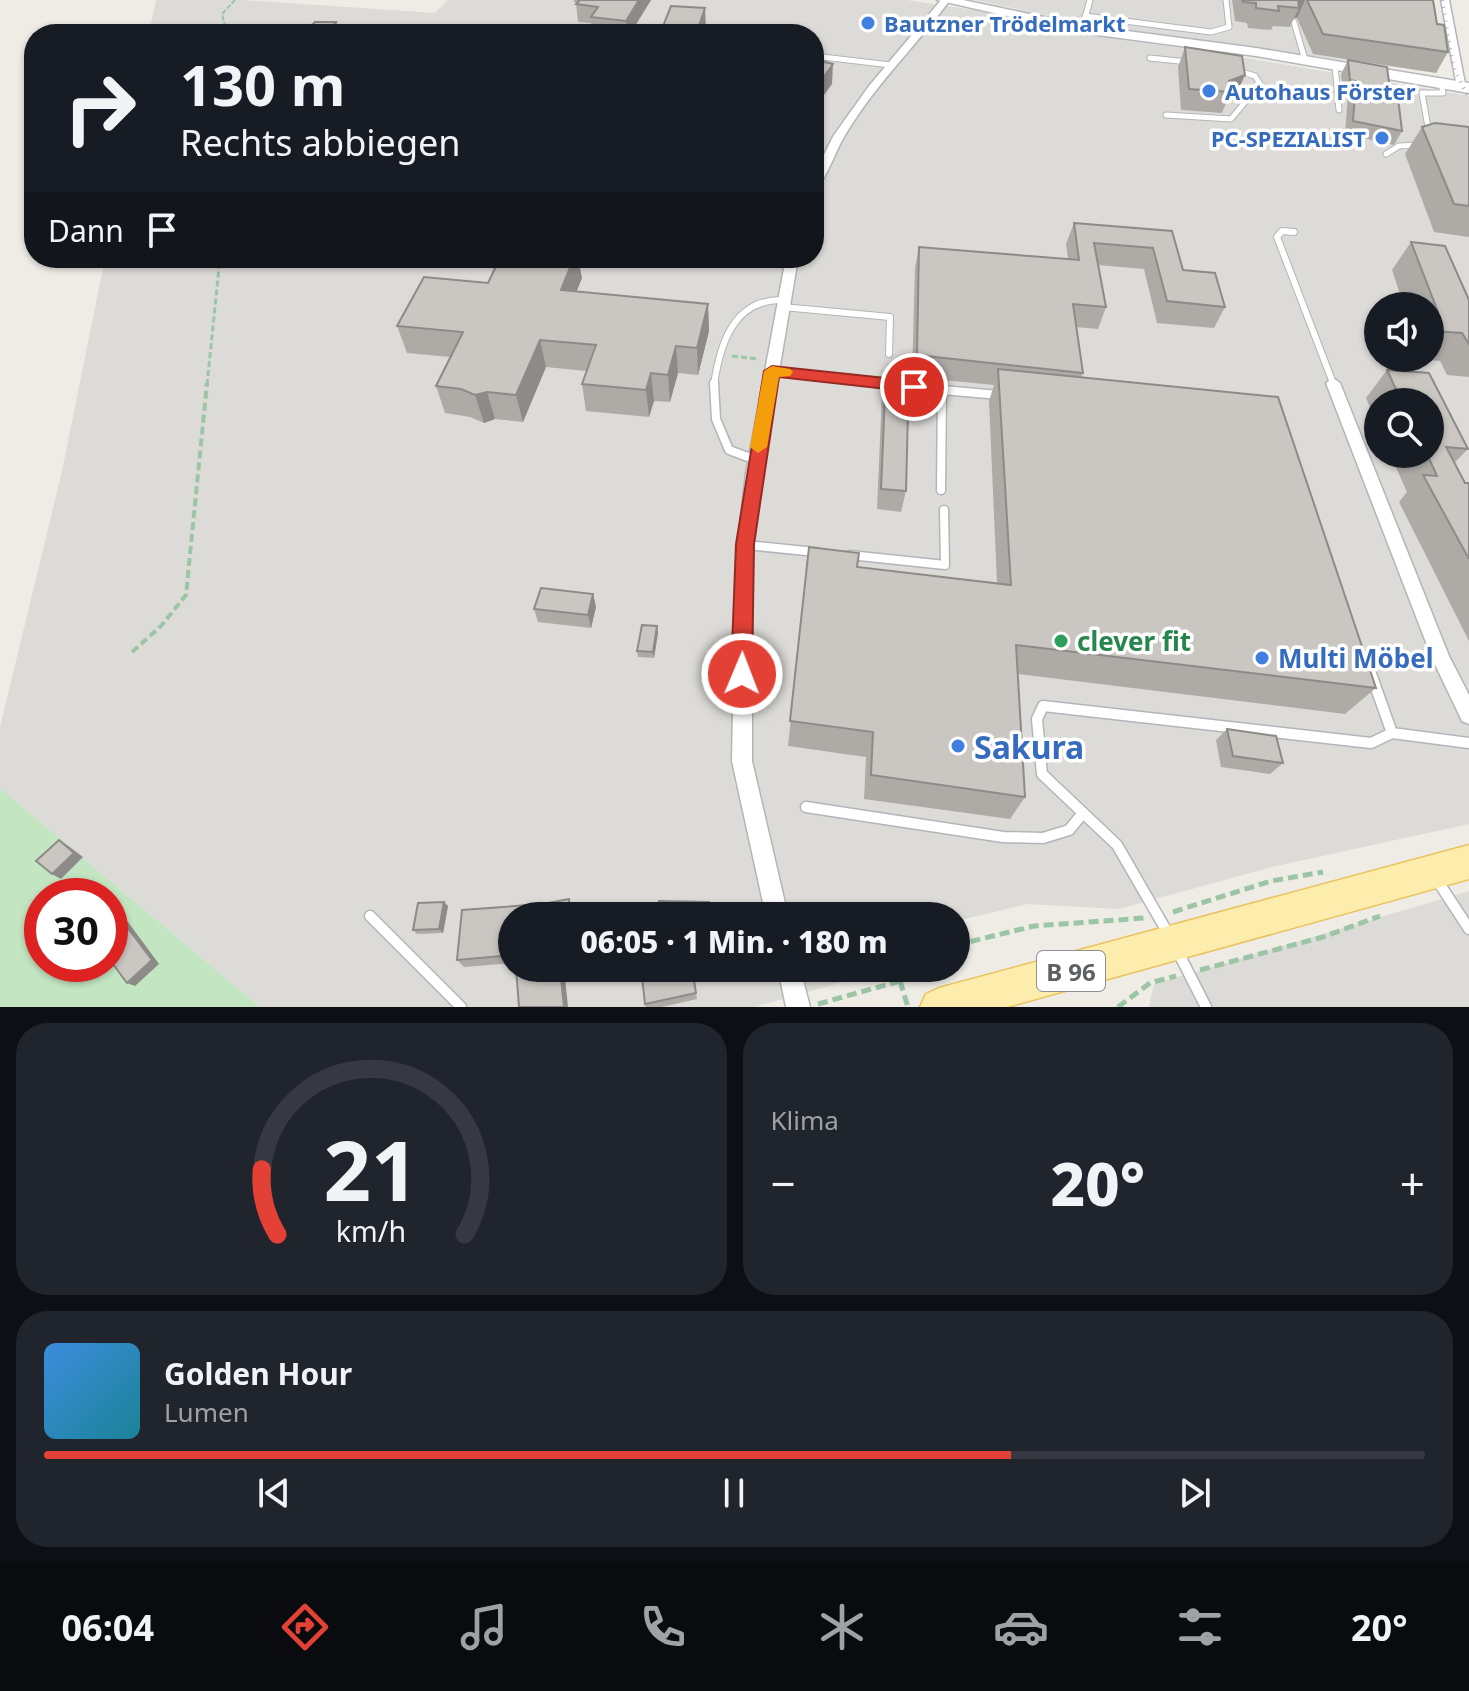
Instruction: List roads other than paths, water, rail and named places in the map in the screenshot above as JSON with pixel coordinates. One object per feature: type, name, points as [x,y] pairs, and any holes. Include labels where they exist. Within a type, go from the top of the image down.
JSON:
[{"type":"main road","points":[[945,0],[1084,22],[1210,48],[1305,60],[1465,88]]},
{"type":"main road","name":"B 96","points":[[939,1007],[1469,862]]},
{"type":"street","points":[[824,168],[850,117],[945,0]]},
{"type":"street","points":[[1445,0],[1465,88]]},
{"type":"street","points":[[774,902],[742,761],[745,544],[756,460],[790,268]]},
{"type":"street","points":[[1333,383],[1441,658],[1469,715]]},
{"type":"street","points":[[792,982],[798,1007]]},
{"type":"lane","points":[[1090,0],[1084,22],[1211,32],[1229,27],[1226,0]]},
{"type":"lane","points":[[1294,22],[1305,60]]},
{"type":"lane","points":[[824,58],[891,65]]},
{"type":"lane","points":[[1150,58],[1191,63]]},
{"type":"lane","points":[[1335,65],[1339,110]]},
{"type":"lane","points":[[1166,115],[1231,119],[1260,84],[1255,76],[1231,69]]},
{"type":"lane","points":[[1386,154],[1399,146],[1420,145],[1431,140],[1422,93],[1443,93],[1441,83]]},
{"type":"lane","points":[[1294,232],[1282,231],[1277,237],[1333,383]]},
{"type":"lane","points":[[756,460],[729,450],[715,414],[715,369],[726,337],[752,305],[767,299],[783,304],[890,317],[889,354]]},
{"type":"lane","points":[[772,366],[942,390],[1004,395]]},
{"type":"lane","points":[[941,490],[942,390]]},
{"type":"lane","points":[[837,554],[945,565],[944,510]]},
{"type":"lane","points":[[745,544],[822,552]]},
{"type":"lane","points":[[1360,643],[1392,733]]},
{"type":"lane","points":[[1206,1007],[1117,845],[1042,774],[1037,719],[1043,706],[1371,743],[1392,733],[1469,743]]},
{"type":"lane","points":[[806,807],[1003,837],[1043,838],[1069,830],[1083,813]]},
{"type":"lane","points":[[1432,872],[1469,929]]},
{"type":"lane","points":[[370,916],[461,1007]]},
{"type":"railway","points":[[1442,0],[1453,66],[1469,99]]},
{"type":"place","name":"Bautzner Trödelmarkt","points":[[868,23]]},
{"type":"place","name":"Autohaus Förster","points":[[1209,91]]},
{"type":"place","name":"PC-SPEZIALIST","points":[[1382,138]]},
{"type":"place","name":"clever fit","points":[[1061,641]]},
{"type":"place","name":"Multi Möbel","points":[[1262,658]]},
{"type":"place","name":"Sakura","points":[[958,746]]}]
